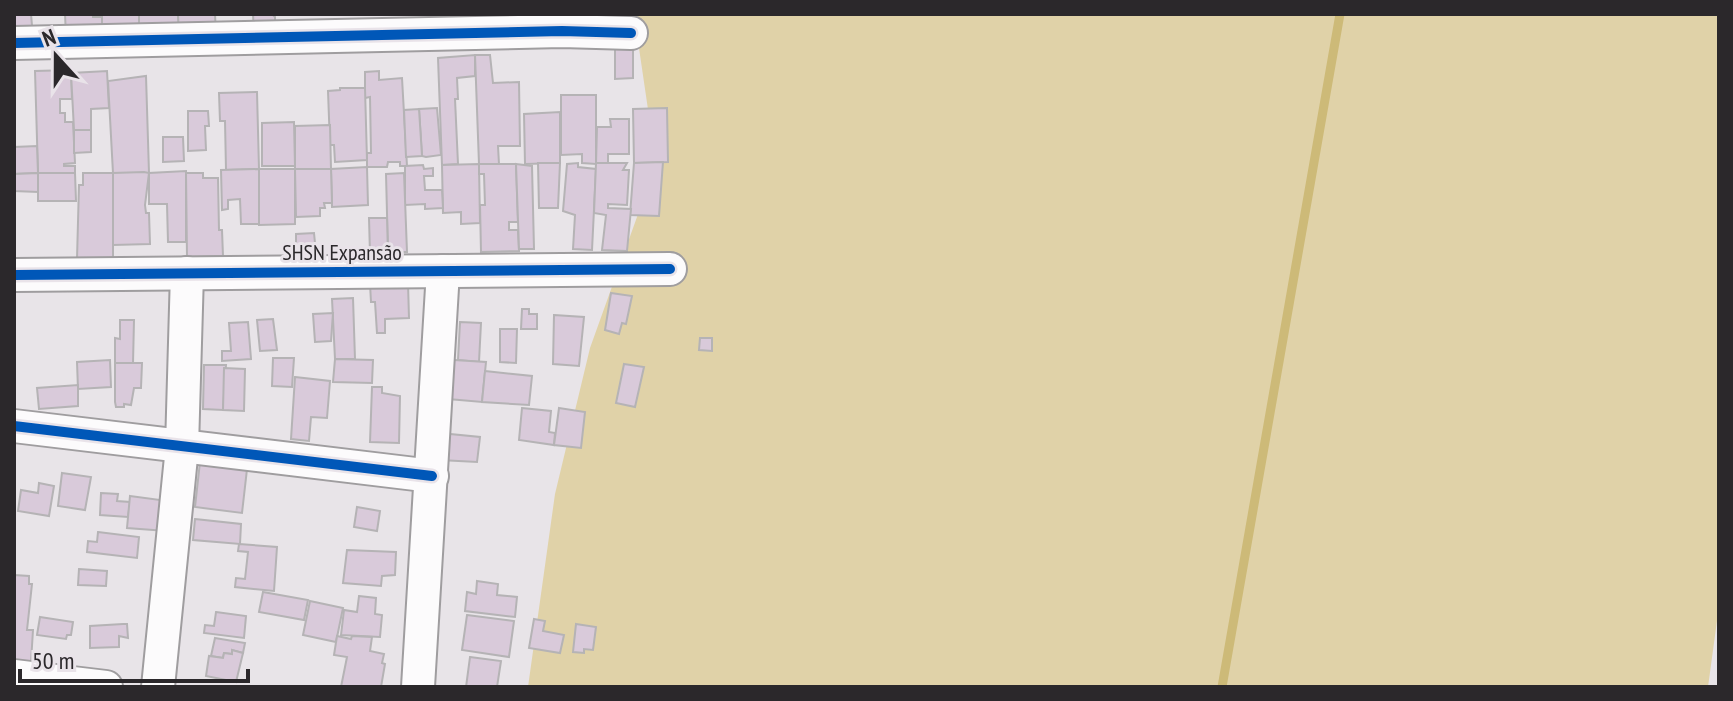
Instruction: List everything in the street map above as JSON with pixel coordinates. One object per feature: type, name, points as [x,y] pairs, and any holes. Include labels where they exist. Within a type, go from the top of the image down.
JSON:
[{"type":"street","points":[[14,43],[562,31],[631,33]]},
{"type":"street","name":"SHSN Expansão","points":[[14,275],[670,269]]},
{"type":"street","points":[[418,687],[443,271]]},
{"type":"street","points":[[158,687],[182,447],[187,273]]},
{"type":"street","points":[[14,426],[432,476]]},
{"type":"street","points":[[14,676],[106,687]]},
{"type":"shaded area","points":[[634,14],[1719,14],[1719,606],[1708,687],[528,687],[555,494],[590,348],[656,164]]},
{"type":"building","points":[[14,14],[31,14],[33,37],[14,37]]},
{"type":"building","points":[[65,14],[102,17],[102,37],[66,36]]},
{"type":"building","points":[[102,14],[139,14],[139,39],[102,39]]},
{"type":"building","points":[[139,14],[178,14],[179,24],[139,25]]},
{"type":"building","points":[[178,14],[215,14],[216,35],[179,37]]},
{"type":"building","points":[[253,14],[272,14],[275,17],[275,33],[254,34]]},
{"type":"building","points":[[633,47],[633,78],[615,79],[615,48]]},
{"type":"building","points":[[475,55],[490,55],[493,83],[519,82],[520,146],[498,146],[499,164],[479,164]]},
{"type":"building","points":[[475,55],[475,76],[457,78],[458,164],[442,165],[438,58]]},
{"type":"building","points":[[71,70],[72,99],[60,99],[60,113],[65,113],[65,122],[73,122],[75,163],[64,166],[75,166],[75,173],[38,173],[35,71]]},
{"type":"building","points":[[107,71],[109,108],[91,109],[91,130],[74,130],[71,73]]},
{"type":"building","points":[[379,71],[379,80],[402,78],[407,166],[400,166],[400,162],[388,162],[387,167],[367,167],[367,153],[371,153],[370,97],[365,98],[365,72]]},
{"type":"building","points":[[146,76],[149,173],[113,173],[108,81]]},
{"type":"building","points":[[365,88],[367,160],[335,162],[334,145],[330,145],[328,91]]},
{"type":"building","points":[[257,92],[259,169],[226,170],[225,121],[220,121],[219,93]]},
{"type":"building","points":[[561,95],[596,95],[596,164],[582,163],[582,154],[561,155]]},
{"type":"building","points":[[437,108],[441,155],[422,156],[419,109]]},
{"type":"building","points":[[667,108],[668,162],[634,163],[633,109]]},
{"type":"building","points":[[419,109],[422,156],[406,157],[404,110]]},
{"type":"building","points":[[188,111],[208,111],[206,150],[188,151]]},
{"type":"building","points":[[560,112],[560,163],[525,164],[524,114]]},
{"type":"building","points":[[610,119],[629,119],[629,154],[608,154],[608,163],[596,163],[597,127],[611,127]]},
{"type":"building","points":[[294,122],[295,166],[262,166],[262,123]]},
{"type":"building","points":[[330,125],[331,169],[295,169],[295,126]]},
{"type":"building","points":[[74,130],[91,130],[91,152],[74,153]]},
{"type":"building","points":[[163,137],[183,137],[184,161],[163,162]]},
{"type":"building","points":[[37,146],[38,173],[14,174],[14,147]]},
{"type":"building","points":[[663,162],[659,216],[630,215],[634,163]]},
{"type":"building","points":[[538,163],[560,163],[558,208],[539,208]]},
{"type":"building","points":[[578,163],[578,167],[596,169],[592,250],[573,249],[575,215],[563,211],[567,164]]},
{"type":"building","points":[[596,163],[627,163],[623,170],[629,170],[627,205],[608,204],[608,208],[631,209],[627,251],[602,250],[606,215],[594,213]]},
{"type":"building","points":[[479,164],[480,223],[461,224],[461,212],[443,213],[442,165]]},
{"type":"building","points":[[479,164],[516,164],[518,222],[509,222],[509,230],[518,230],[519,251],[481,252],[480,205],[485,205],[484,174],[479,174]]},
{"type":"building","points":[[516,164],[532,166],[534,249],[519,249]]},
{"type":"building","points":[[423,165],[424,169],[433,168],[433,176],[424,176],[425,190],[442,190],[443,208],[425,209],[425,204],[405,205],[405,166]]},
{"type":"building","points":[[367,167],[368,205],[332,207],[331,169]]},
{"type":"building","points":[[259,169],[259,224],[241,224],[240,199],[228,200],[228,209],[222,210],[221,170]]},
{"type":"building","points":[[259,169],[295,169],[295,224],[259,225]]},
{"type":"building","points":[[295,169],[331,169],[332,203],[324,203],[325,208],[320,208],[320,216],[296,217]]},
{"type":"building","points":[[186,171],[186,242],[168,242],[167,204],[149,204],[149,173]]},
{"type":"building","points":[[38,173],[75,173],[76,201],[38,201]]},
{"type":"building","points":[[38,173],[38,192],[14,191],[14,174]]},
{"type":"building","points":[[83,173],[113,173],[113,258],[77,259],[79,185],[83,185]]},
{"type":"building","points":[[113,173],[149,173],[145,205],[146,213],[149,213],[150,244],[113,245]]},
{"type":"building","points":[[186,173],[203,173],[203,178],[218,178],[223,256],[187,257]]},
{"type":"building","points":[[404,173],[407,252],[388,252],[386,174]]},
{"type":"building","points":[[369,218],[387,218],[388,254],[370,254]]},
{"type":"building","points":[[314,233],[316,253],[296,254],[296,234]]},
{"type":"building","points":[[408,283],[409,318],[385,319],[385,333],[377,333],[375,302],[371,302],[370,284]]},
{"type":"building","points":[[611,293],[632,296],[626,324],[622,323],[619,334],[605,330]]},
{"type":"building","points":[[353,298],[355,359],[335,359],[332,299]]},
{"type":"building","points":[[522,309],[529,309],[529,314],[537,314],[537,329],[521,329]]},
{"type":"building","points":[[333,313],[331,341],[315,342],[313,314]]},
{"type":"building","points":[[554,315],[584,317],[579,366],[553,364]]},
{"type":"building","points":[[273,319],[277,350],[260,351],[257,320]]},
{"type":"building","points":[[120,320],[134,320],[133,363],[115,363],[115,338],[120,339]]},
{"type":"building","points":[[248,322],[251,359],[222,361],[222,351],[231,351],[229,323]]},
{"type":"building","points":[[460,322],[481,323],[479,362],[458,360]]},
{"type":"building","points":[[500,329],[517,329],[516,363],[500,362]]},
{"type":"building","points":[[700,338],[712,338],[712,351],[699,350]]},
{"type":"building","points":[[273,358],[294,358],[292,387],[272,386]]},
{"type":"building","points":[[335,359],[373,360],[372,383],[333,382]]},
{"type":"building","points":[[438,359],[486,362],[482,402],[437,398]]},
{"type":"building","points":[[110,360],[111,387],[78,389],[77,362]]},
{"type":"building","points":[[115,363],[142,363],[141,388],[134,388],[131,405],[116,407]]},
{"type":"building","points":[[624,364],[644,367],[635,407],[616,403]]},
{"type":"building","points":[[204,365],[226,365],[223,410],[203,409]]},
{"type":"building","points":[[224,368],[245,369],[244,411],[223,410]]},
{"type":"building","points":[[485,371],[532,376],[529,405],[482,402]]},
{"type":"building","points":[[295,377],[330,381],[327,418],[311,417],[309,441],[291,439]]},
{"type":"building","points":[[78,385],[78,406],[39,409],[37,388]]},
{"type":"building","points":[[372,387],[382,387],[382,393],[400,396],[399,443],[370,442]]},
{"type":"building","points":[[522,408],[551,411],[549,432],[555,433],[554,445],[519,440]]},
{"type":"building","points":[[559,408],[585,412],[581,448],[554,445]]},
{"type":"building","points":[[440,433],[480,437],[477,462],[440,460]]},
{"type":"building","points":[[200,462],[247,469],[242,513],[195,507]]},
{"type":"building","points":[[62,473],[91,477],[85,510],[58,506]]},
{"type":"building","points":[[39,483],[54,486],[49,516],[18,511],[21,490],[38,493]]},
{"type":"building","points":[[101,493],[118,494],[117,501],[130,502],[128,517],[100,515]]},
{"type":"building","points":[[130,496],[168,501],[166,531],[127,528]]},
{"type":"building","points":[[357,507],[380,511],[377,531],[354,527]]},
{"type":"building","points":[[195,519],[241,524],[240,544],[193,540]]},
{"type":"building","points":[[98,532],[139,537],[137,558],[87,552],[88,541],[97,542]]},
{"type":"building","points":[[239,544],[277,547],[274,591],[235,587],[236,578],[245,579],[248,552],[238,551]]},
{"type":"building","points":[[347,550],[396,552],[395,575],[382,576],[381,586],[343,583]]},
{"type":"building","points":[[79,569],[107,571],[106,586],[78,585]]},
{"type":"building","points":[[14,575],[29,576],[29,584],[32,584],[27,630],[33,630],[31,662],[14,661]]},
{"type":"building","points":[[477,581],[498,584],[497,595],[517,597],[515,617],[465,611],[467,592],[476,594]]},
{"type":"building","points":[[263,592],[308,600],[304,620],[259,612]]},
{"type":"building","points":[[359,596],[376,598],[375,614],[382,615],[380,637],[341,635],[344,610],[357,612]]},
{"type":"building","points":[[310,601],[343,608],[336,642],[303,635]]},
{"type":"building","points":[[216,612],[246,616],[244,638],[204,633],[205,625],[214,626]]},
{"type":"building","points":[[467,615],[514,621],[509,657],[462,650]]},
{"type":"building","points":[[40,617],[73,622],[71,635],[67,635],[66,639],[37,635]]},
{"type":"building","points":[[534,619],[545,621],[543,631],[564,635],[560,653],[529,648]]},
{"type":"building","points":[[127,624],[128,638],[119,636],[119,647],[90,648],[90,626]]},
{"type":"building","points":[[576,624],[596,627],[593,650],[573,652]]},
{"type":"building","points":[[337,636],[351,639],[352,636],[372,637],[370,651],[384,654],[381,687],[341,687],[347,657],[334,655]]},
{"type":"building","points":[[215,638],[245,643],[243,653],[232,650],[232,654],[224,653],[223,658],[211,656]]},
{"type":"building","points":[[232,650],[243,653],[236,682],[206,676],[209,656],[223,658],[224,653],[232,654]]},
{"type":"building","points":[[470,657],[501,661],[497,687],[466,687]]},
{"type":"waterway","points":[[1222,687],[1340,14]]},
{"type":"cycle path","points":[[14,43],[562,31],[631,33]]},
{"type":"cycle path","points":[[14,275],[670,269]]},
{"type":"cycle path","points":[[14,426],[432,476]]}]
